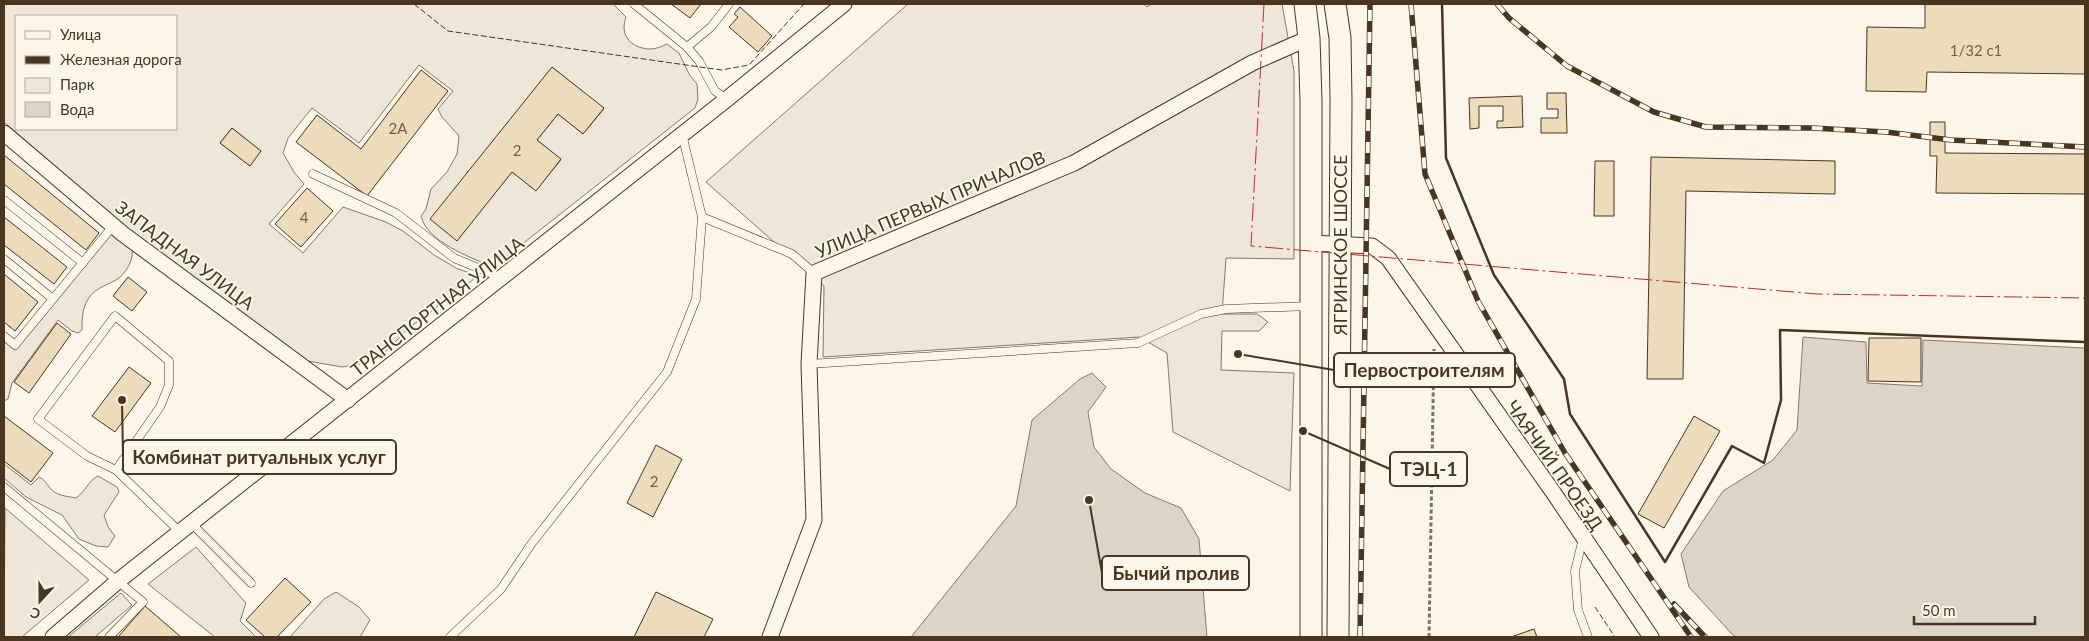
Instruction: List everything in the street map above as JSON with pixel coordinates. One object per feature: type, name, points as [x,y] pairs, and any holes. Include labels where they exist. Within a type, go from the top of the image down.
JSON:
[{"type":"main road","name":"ЯГРИНСКОЕ ШОССЕ","points":[[1305,4],[1309,38],[1311,243],[1311,637]]},
{"type":"main road","name":"ЯГРИНСКОЕ ШОССЕ","points":[[1335,4],[1340,38],[1341,244],[1338,637]]},
{"type":"street","name":"ТРАНСПОРТНАЯ УЛИЦА","points":[[53,637],[118,581],[502,278],[844,4]]},
{"type":"street","name":"УЛИЦА ПЕРВЫХ ПРИЧАЛОВ","points":[[770,637],[814,520],[809,364],[814,273],[1074,163],[1252,63],[1309,38]]},
{"type":"street","name":"ЗАПАДНАЯ УЛИЦА","points":[[4,133],[113,226],[348,400]]},
{"type":"street","name":"ЧАЯЧИЙ ПРОЕЗД","points":[[1311,243],[1372,246],[1388,258],[1651,637]]},
{"type":"lane","points":[[634,4],[687,47],[699,61],[715,91],[727,99]]},
{"type":"lane","points":[[687,47],[711,27],[729,4]]},
{"type":"lane","points":[[450,637],[501,589],[532,543],[667,372],[696,299],[702,218],[682,134]]},
{"type":"lane","points":[[314,174],[396,213],[454,258],[502,278]]},
{"type":"lane","points":[[4,200],[83,263]]},
{"type":"lane","points":[[702,218],[792,254],[814,273]]},
{"type":"lane","points":[[4,336],[15,345],[113,226]]},
{"type":"lane","points":[[4,259],[54,299]]},
{"type":"lane","points":[[809,364],[1138,343],[1201,314],[1226,309],[1311,306]]},
{"type":"lane","points":[[116,470],[160,407],[169,385],[169,361],[115,316],[38,419],[87,456],[116,470],[251,583]]},
{"type":"lane","points":[[4,487],[143,602],[109,637]]},
{"type":"lane","points":[[1584,538],[1575,571],[1578,610],[1588,637]]},
{"type":"path","points":[[1429,637],[1434,324]]},
{"type":"green space","points":[[4,4],[613,4],[626,17],[624,30],[633,44],[638,47],[651,49],[667,44],[679,53],[689,74],[697,84],[698,99],[695,108],[493,267],[440,241],[425,225],[421,216],[426,209],[431,189],[447,172],[457,154],[459,136],[442,117],[438,109],[453,91],[419,65],[359,143],[312,108],[288,138],[283,153],[294,172],[304,184],[269,224],[303,253],[343,207],[386,222],[403,231],[434,255],[456,268],[478,276],[409,328],[381,356],[360,364],[342,367],[302,360],[140,239],[4,122]],"holes":[[[552,67],[604,109],[583,134],[558,114],[537,140],[561,160],[536,190],[512,172],[457,240]],[[232,128],[261,151],[249,165],[220,143]]]},
{"type":"green space","points":[[908,4],[1144,4],[1147,7],[1151,4],[1282,4],[1294,71],[1294,259],[1226,258],[1222,314],[1257,314],[1268,322],[1259,331],[1222,331],[1221,370],[1294,373],[1290,491],[1173,432],[1167,353],[1139,337],[823,357],[824,286],[706,182]]},
{"type":"green space","points":[[114,230],[129,242],[131,247],[132,257],[124,273],[92,294],[83,313],[82,330],[78,333],[72,331],[58,320],[12,383],[8,399],[4,401],[4,341],[16,350]]},
{"type":"green space","points":[[4,464],[31,485],[39,477],[44,480],[52,491],[65,496],[76,498],[98,476],[117,487],[119,492],[104,515],[108,527],[115,536],[108,547],[96,546],[79,539],[62,515],[26,497],[4,478]]},
{"type":"green space","points":[[5,508],[89,580],[22,637],[4,637]]},
{"type":"green space","points":[[196,547],[246,603],[240,621],[256,637],[215,637],[148,584]]},
{"type":"green space","points":[[336,592],[359,607],[370,620],[360,637],[290,637],[324,599]]},
{"type":"green space","points":[[121,593],[132,605],[95,637],[68,637]]},
{"type":"water","points":[[1803,337],[1866,342],[1867,383],[1922,386],[1923,340],[2085,348],[2085,637],[1736,637],[1731,633],[1689,587],[1681,554],[1723,491],[1773,460],[1797,430]]},
{"type":"water","points":[[1092,373],[1106,387],[1088,412],[1094,447],[1111,469],[1145,493],[1181,508],[1199,539],[1207,637],[911,637],[1016,506],[1032,420],[1080,379]]},
{"type":"building","points":[[671,4],[701,4],[690,18]]},
{"type":"building","points":[[1925,4],[2085,4],[2085,74],[1927,72],[1926,92],[1866,91],[1867,27],[1925,28]]},
{"type":"building","points":[[740,7],[772,36],[758,52],[729,27],[738,17],[734,14]]},
{"type":"building","points":[[552,67],[604,108],[583,134],[558,114],[537,140],[561,159],[536,191],[512,172],[457,241],[430,219]]},
{"type":"building","points":[[421,70],[448,91],[367,196],[296,142],[317,115],[361,149]]},
{"type":"building","points":[[1547,93],[1566,93],[1567,133],[1541,133],[1541,118],[1558,118],[1558,109],[1547,109]]},
{"type":"building","points":[[1522,96],[1523,127],[1497,128],[1497,121],[1503,121],[1503,106],[1479,106],[1479,128],[1470,129],[1469,98]]},
{"type":"building","points":[[1930,122],[1945,122],[1945,153],[2085,154],[2085,194],[1936,193],[1937,156],[1930,156]]},
{"type":"building","points":[[232,128],[261,151],[250,166],[220,143]]},
{"type":"building","points":[[4,155],[99,233],[86,250],[4,184]]},
{"type":"building","points":[[1651,157],[1835,161],[1835,194],[1686,191],[1683,379],[1647,379]]},
{"type":"building","points":[[1595,161],[1614,161],[1614,216],[1594,216]]},
{"type":"building","points":[[307,188],[333,211],[301,247],[275,224]]},
{"type":"building","points":[[4,217],[67,267],[54,284],[4,245]]},
{"type":"building","points":[[4,274],[38,302],[15,331],[4,322]]},
{"type":"building","points":[[128,277],[147,292],[132,311],[113,296]]},
{"type":"building","points":[[57,323],[71,334],[29,393],[14,382]]},
{"type":"building","points":[[1869,338],[1921,338],[1921,382],[1868,381]]},
{"type":"building","points":[[129,367],[151,383],[115,432],[92,416]]},
{"type":"building","points":[[4,416],[53,453],[31,482],[4,461]]},
{"type":"building","points":[[1694,416],[1720,431],[1664,528],[1638,514]]},
{"type":"building","points":[[656,445],[682,459],[653,517],[627,503]]},
{"type":"building","points":[[285,578],[311,602],[277,637],[265,637],[246,620]]},
{"type":"building","points":[[656,592],[713,619],[704,637],[634,637]]},
{"type":"building","points":[[145,606],[181,637],[118,637]]},
{"type":"building","points":[[1534,629],[1537,637],[1511,637]]},
{"type":"railway","points":[[1360,637],[1370,4]]},
{"type":"railway","points":[[1411,4],[1425,174],[1478,301],[1565,453],[1691,637]]},
{"type":"railway","points":[[1497,4],[1509,18],[1567,66],[1654,112],[1706,127],[1812,128],[1886,132],[1951,140],[2085,147]]},
{"type":"railway","points":[[1674,604],[1705,637]]},
{"type":"fence","points":[[414,4],[448,31],[721,70],[749,65],[804,4]]},
{"type":"fence","points":[[1595,607],[1615,637]]},
{"type":"wall","points":[[1442,4],[1446,158],[1494,275],[1564,379],[1570,414],[1665,562],[1732,446],[1764,463],[1781,400],[1780,330],[2085,342]]},
{"type":"power","points":[[1264,4],[1251,246],[1817,294],[2085,298]]},
{"type":"place","name":"Первостроителям","points":[[1238,354]]},
{"type":"place","name":"Комбинат ритуальных услуг","points":[[122,400]]},
{"type":"place","name":"ТЭЦ-1","points":[[1303,431]]},
{"type":"place","name":"Бычий пролив","points":[[1089,500]]}]
